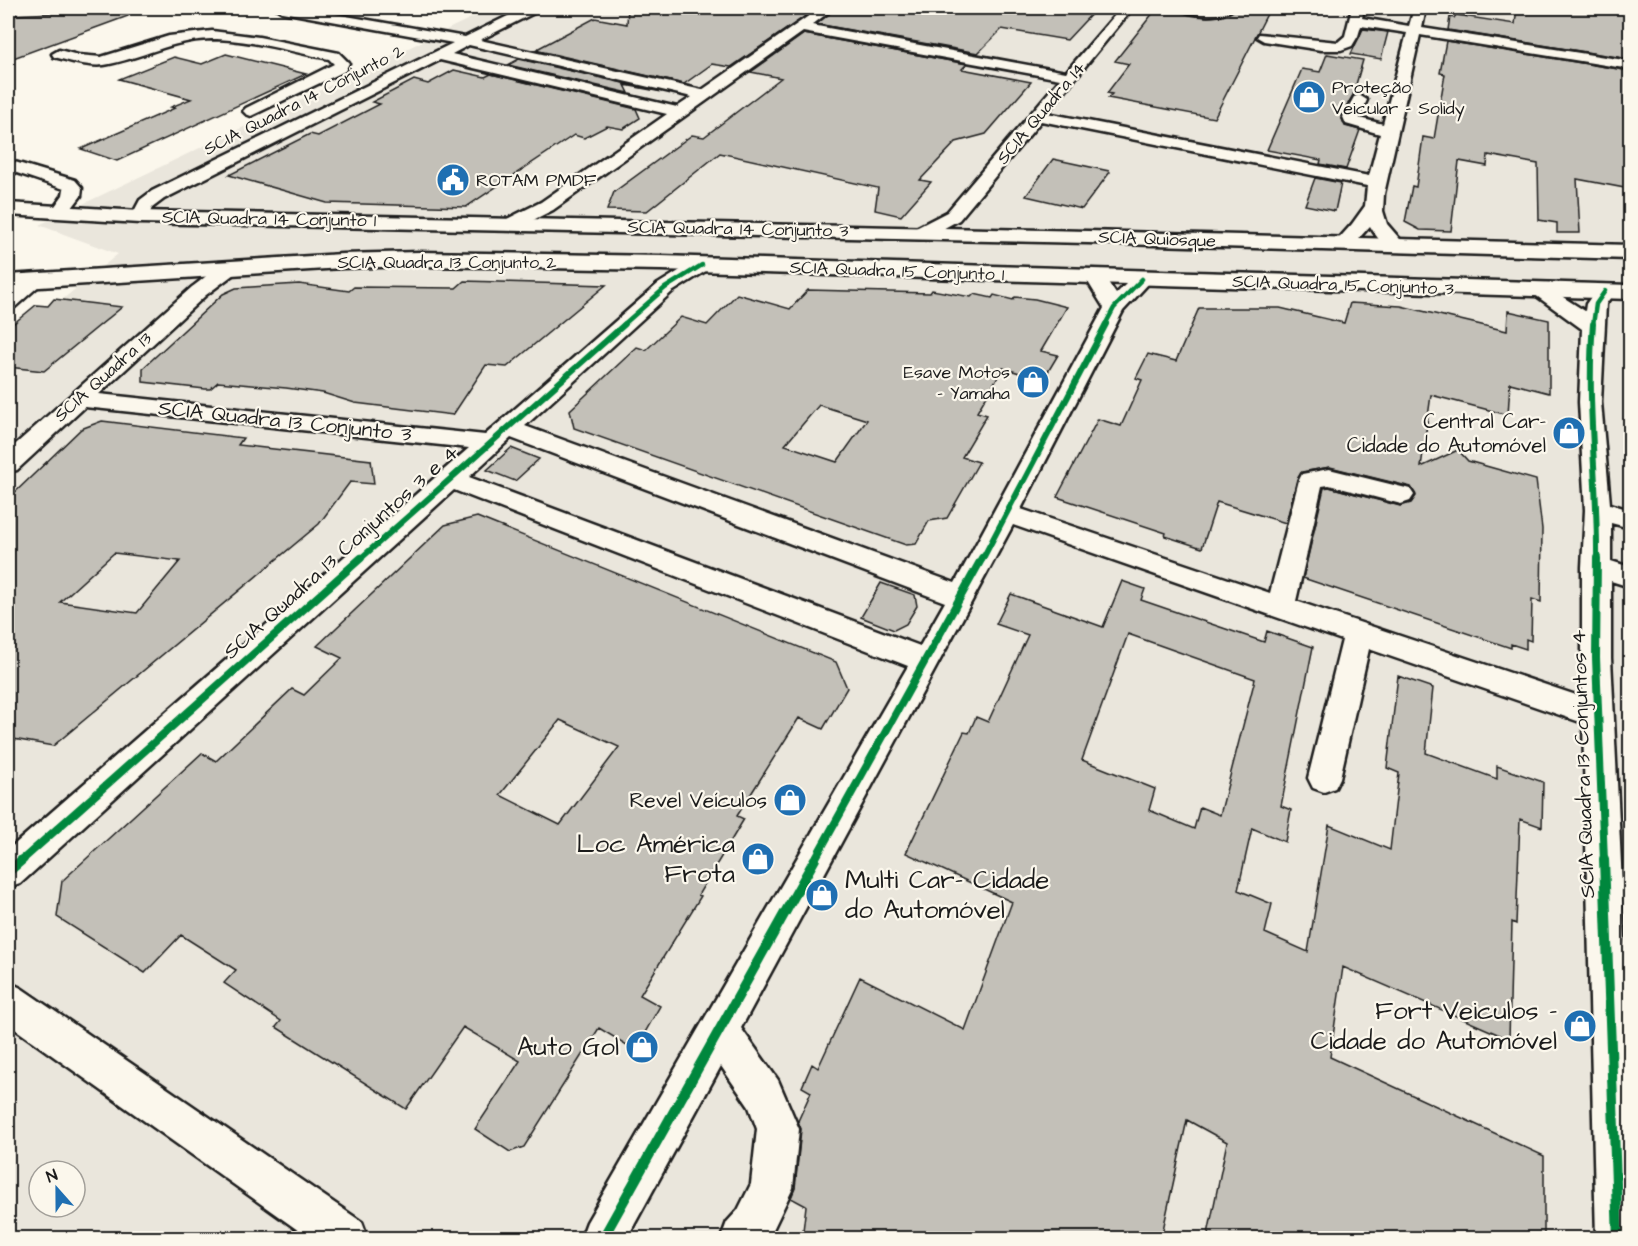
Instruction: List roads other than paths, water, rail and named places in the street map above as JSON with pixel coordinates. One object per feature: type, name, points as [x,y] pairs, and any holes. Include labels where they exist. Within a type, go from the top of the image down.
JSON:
[{"type":"main road","name":"SCIA Quadra 14 Conjunto 1","points":[[8,209],[140,217],[535,220]]},
{"type":"main road","name":"SCIA Quadra 14 Conjunto 3","points":[[535,220],[772,230],[921,233],[949,225]]},
{"type":"main road","name":"SCIA Quiosque","points":[[949,225],[973,234],[1630,252]]},
{"type":"main road","points":[[764,267],[787,254],[789,245],[784,238],[772,230]]},
{"type":"main road","points":[[832,231],[818,242],[818,252],[824,261],[835,268]]},
{"type":"main road","name":"SCIA Quadra 13 Conjunto 2","points":[[8,282],[210,274],[419,259],[668,272]]},
{"type":"main road","name":"SCIA Quadra 15 Conjunto 1","points":[[668,272],[702,265],[835,268],[1108,288]]},
{"type":"main road","name":"SCIA Quadra 15 Conjunto 3","points":[[1108,288],[1142,279],[1630,292]]},
{"type":"street","points":[[282,8],[467,41],[704,95]]},
{"type":"street","name":"SCIA Quadra 14 Conjunto 2","points":[[158,195],[532,8]]},
{"type":"street","points":[[535,220],[679,112],[828,8]]},
{"type":"street","name":"SCIA Quadra 14","points":[[949,225],[1127,8]]},
{"type":"street","points":[[1185,8],[1217,12],[1228,8]]},
{"type":"street","points":[[1396,245],[1377,227],[1372,209],[1376,183],[1420,8]]},
{"type":"street","points":[[1264,37],[1325,47],[1342,47],[1350,40],[1356,14],[1414,30],[1630,65]]},
{"type":"street","points":[[800,27],[1071,77]]},
{"type":"street","points":[[213,35],[216,46],[247,55]]},
{"type":"street","points":[[58,54],[102,61],[169,40],[213,35],[259,41],[334,56],[342,63],[340,68]]},
{"type":"street","points":[[438,55],[679,112]]},
{"type":"street","points":[[251,111],[340,68],[391,78]]},
{"type":"street","points":[[302,69],[365,91]]},
{"type":"street","points":[[1359,100],[1351,117],[1352,121],[1389,131]]},
{"type":"street","points":[[1039,116],[1376,183]]},
{"type":"street","points":[[8,165],[69,184],[73,188],[72,196],[59,213]]},
{"type":"street","points":[[95,215],[158,195]]},
{"type":"street","points":[[140,217],[142,208],[158,195]]},
{"type":"street","points":[[1343,244],[1359,228],[1372,209]]},
{"type":"street","name":"SCIA Quadra 13 Conjuntos 3 e 4","points":[[8,872],[499,435],[668,272]]},
{"type":"street","name":"SCIA Quadra 13","points":[[8,464],[80,399],[210,274]]},
{"type":"street","points":[[8,303],[34,280]]},
{"type":"street","points":[[603,1239],[1007,513],[1108,288]]},
{"type":"street","points":[[1537,290],[1562,304],[1593,327]]},
{"type":"street","name":"SCIA Quadra 13 Conjuntos 4","points":[[1605,291],[1596,304],[1590,402],[1598,510],[1596,567],[1599,716],[1622,1219]]},
{"type":"street","name":"SCIA Quadra 13 Conjunto 3","points":[[80,399],[499,435],[962,597]]},
{"type":"street","points":[[1280,608],[1311,480],[1329,477],[1401,495]]},
{"type":"street","points":[[450,479],[925,660]]},
{"type":"street","points":[[1598,510],[1630,519]]},
{"type":"street","points":[[1007,513],[1599,716]]},
{"type":"street","points":[[1596,567],[1630,577]]},
{"type":"street","points":[[1324,778],[1358,635]]},
{"type":"street","points":[[8,1001],[346,1239]]},
{"type":"street","points":[[719,1030],[764,1094],[778,1129],[772,1188],[753,1226],[743,1239]]},
{"type":"place","name":"Proteção Veicular - Solidy","points":[[1309,97]]},
{"type":"place","name":"ROTAM PMDF","points":[[453,180]]},
{"type":"place","name":"Esave Motos - Yamaha","points":[[1033,382]]},
{"type":"place","name":"Central Car- Cidade do Automóvel","points":[[1569,433]]},
{"type":"place","name":"Revel Veículos","points":[[790,800]]},
{"type":"place","name":"Loc América Frota","points":[[758,859]]},
{"type":"place","name":"Multi Car- Cidade do Automóvel","points":[[822,895]]},
{"type":"place","name":"Fort Veiculos - Cidade do Automóvel","points":[[1580,1026]]},
{"type":"place","name":"Auto Gol","points":[[642,1047]]}]
